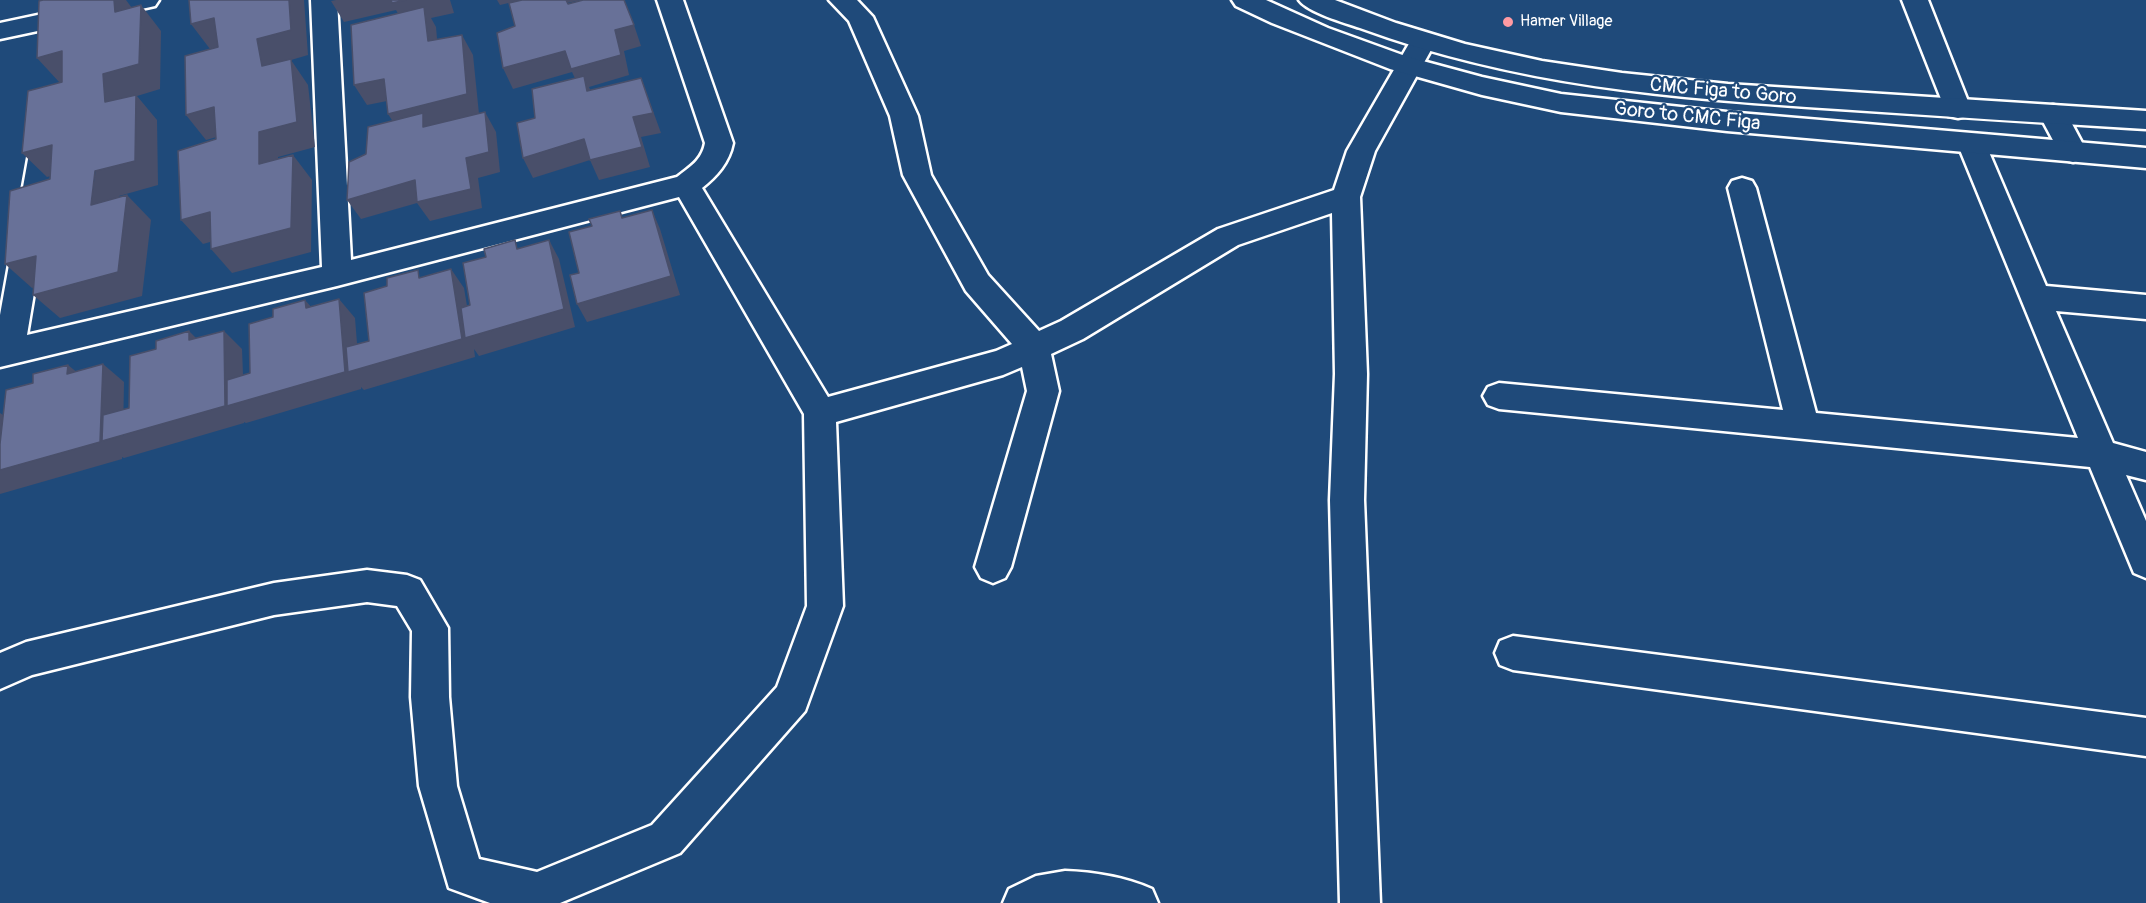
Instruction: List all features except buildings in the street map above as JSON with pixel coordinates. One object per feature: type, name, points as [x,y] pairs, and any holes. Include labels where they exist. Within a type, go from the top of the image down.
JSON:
[{"type":"street","points":[[0,31],[146,0]]},
{"type":"street","points":[[324,0],[337,275]]},
{"type":"street","points":[[52,100],[4,353],[337,275],[686,185],[707,169],[718,156],[720,143],[670,0]]},
{"type":"street","points":[[842,0],[860,16],[904,116],[917,175],[976,283],[1034,347],[1043,391],[993,567]]},
{"type":"street","name":"Goro to CMC Figa","points":[[1245,0],[1327,36],[1416,53],[1493,88],[1560,102],[1646,113],[1972,145],[2146,158]]},
{"type":"street","name":"CMC Figa to Goro","points":[[1312,0],[1416,53],[1665,88],[2146,120]]},
{"type":"street","points":[[1915,0],[1958,109]]},
{"type":"street","points":[[1360,903],[1347,500],[1351,374],[1346,197],[1361,151],[1416,53]]},
{"type":"street","points":[[2053,114],[2073,152]]},
{"type":"street","points":[[1972,145],[2146,562]]},
{"type":"street","points":[[0,672],[26,659],[274,599],[367,586],[407,591],[430,628],[430,697],[438,786],[463,874],[486,882],[537,892],[666,839],[792,698],[825,606],[820,413],[686,185]]},
{"type":"street","points":[[1742,188],[1803,425]]},
{"type":"street","points":[[820,413],[1003,362],[1072,330],[1228,237],[1346,197]]},
{"type":"street","points":[[2036,297],[2146,307]]},
{"type":"street","points":[[1499,396],[2101,454],[2146,466]]},
{"type":"street","points":[[1513,653],[2146,737]]},
{"type":"street","points":[[1023,903],[1035,896],[1064,891],[1138,903]]},
{"type":"place","name":"Hamer Village","points":[[1508,22]]}]
